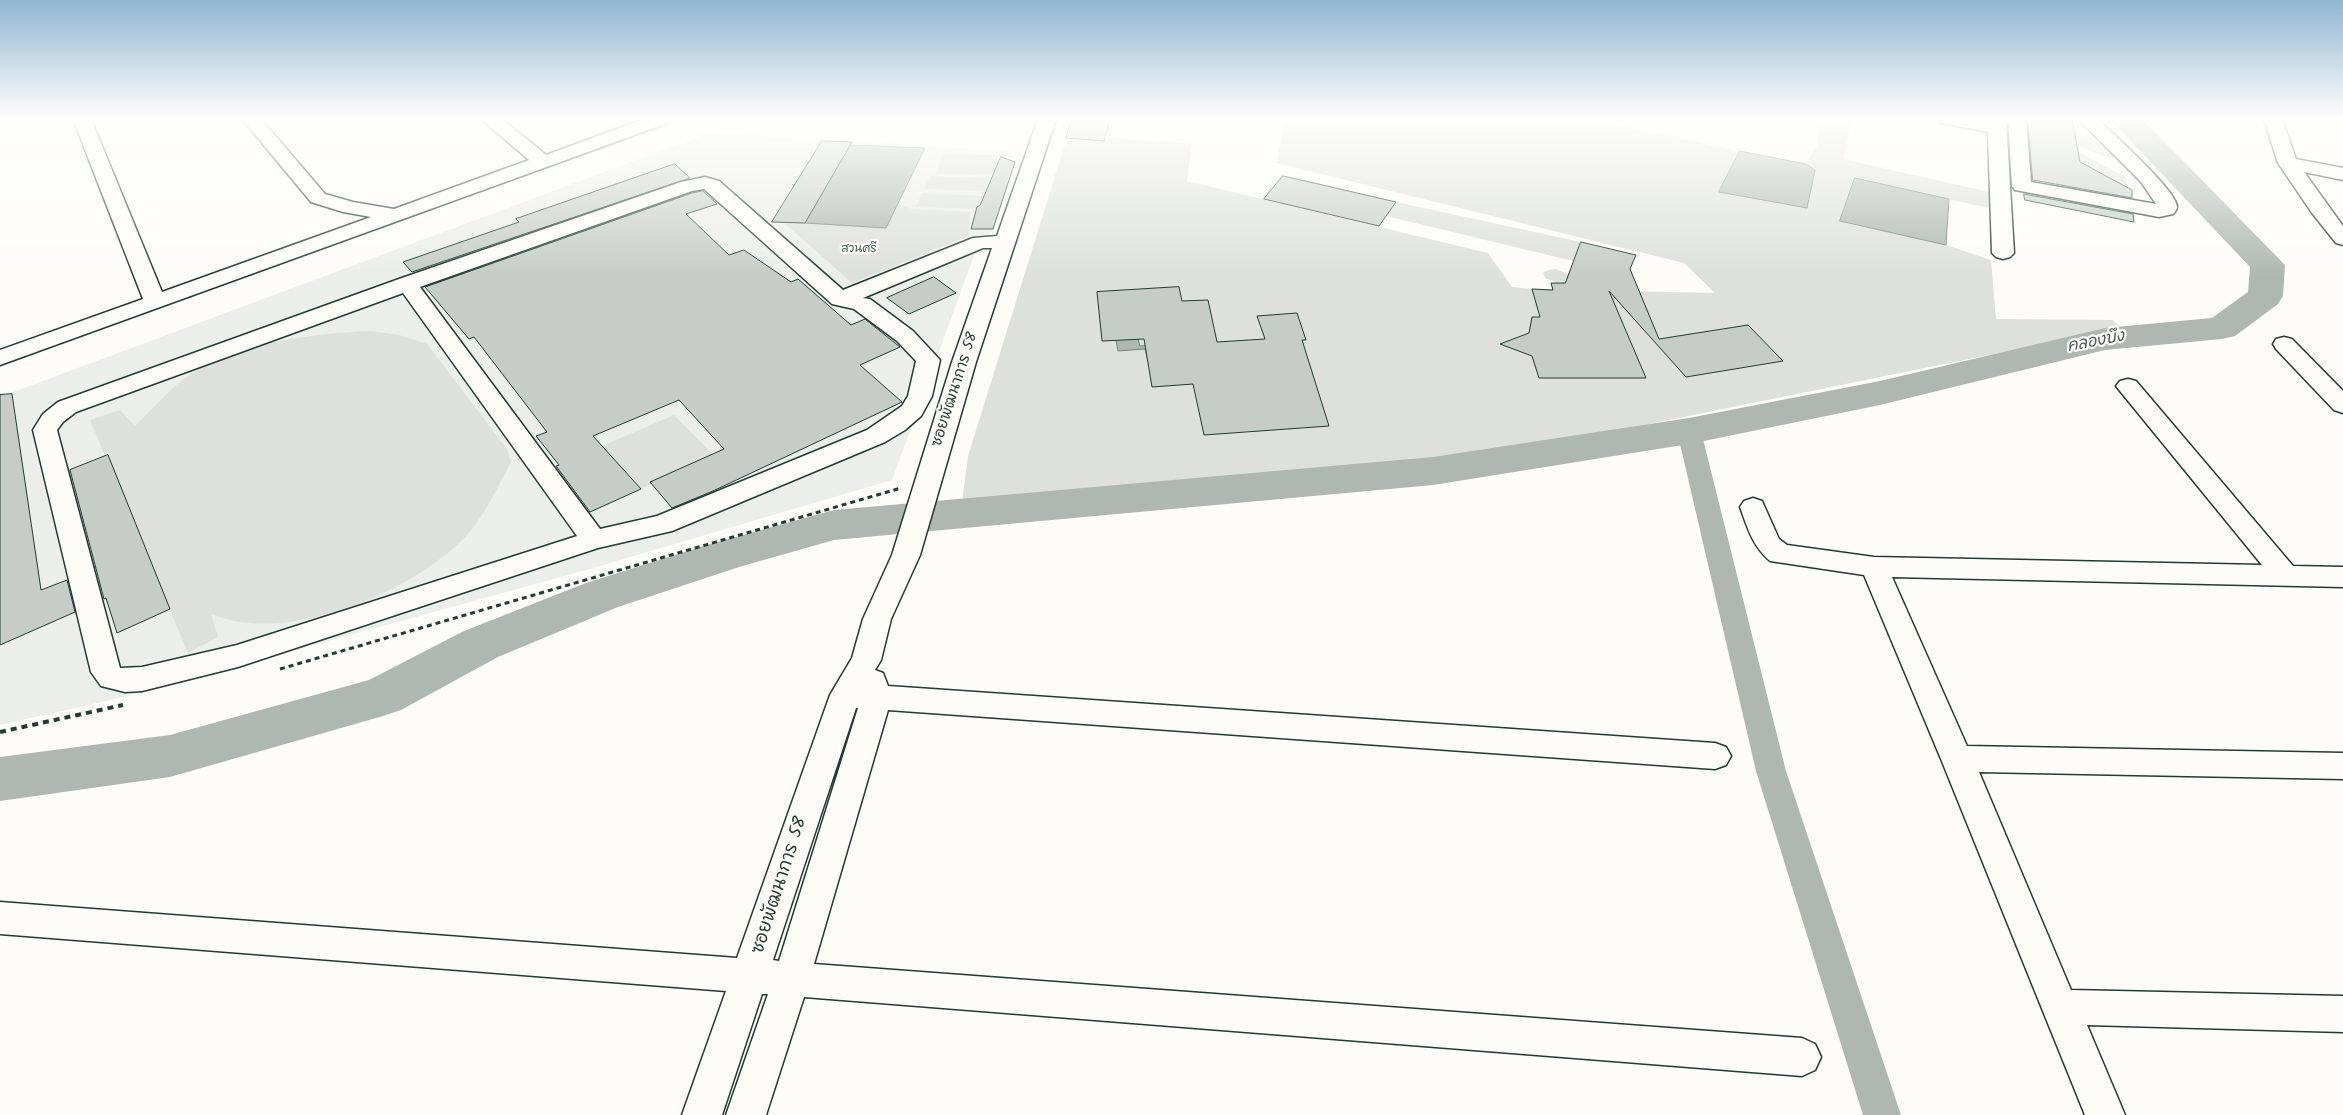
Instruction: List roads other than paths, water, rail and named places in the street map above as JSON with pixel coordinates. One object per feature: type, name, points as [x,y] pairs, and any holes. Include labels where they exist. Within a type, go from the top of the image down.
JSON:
[{"type":"street","points":[[103,171],[155,302]]},
{"type":"street","points":[[295,171],[318,198],[350,208],[398,215]]},
{"type":"street","points":[[0,358],[518,171]]},
{"type":"street","name":"ซอยพัฒนาการ 58","points":[[702,1115],[751,976],[860,696],[866,660],[877,619],[906,555],[964,362],[1029,171]]},
{"type":"street","points":[[1999,171],[2003,253]]},
{"type":"street","points":[[2021,171],[2022,186]]},
{"type":"street","points":[[2000,181],[2166,210],[2168,207],[2166,202],[2141,171]]},
{"type":"street","points":[[2293,171],[2343,240]]},
{"type":"street","points":[[2327,171],[2343,174]]},
{"type":"street","points":[[928,360],[920,396],[912,411],[876,436],[663,524],[594,540],[238,656],[142,679],[125,680],[112,678],[106,672],[46,430],[49,421],[67,407],[407,284],[688,186],[704,183],[712,185],[840,299],[862,304],[905,336],[928,360],[964,362]]},
{"type":"street","points":[[840,299],[980,242],[1004,242]]},
{"type":"street","points":[[407,284],[594,540]]},
{"type":"street","points":[[2284,344],[2343,405]]},
{"type":"street","points":[[2128,386],[2286,576]]},
{"type":"street","points":[[1753,507],[1768,544],[1780,554],[1874,567],[2343,577]]},
{"type":"street","points":[[1874,567],[1957,759],[2105,1115]]},
{"type":"street","points":[[746,1115],[792,978],[860,696],[1715,756]]},
{"type":"street","points":[[1957,759],[2343,766]]},
{"type":"street","points":[[0,918],[1802,1057]]},
{"type":"street","points":[[2060,1007],[2343,1014]]},
{"type":"waterway","name":"คลองบึง","points":[[0,779],[170,756],[383,696],[481,644],[602,595],[726,555],[834,525],[1433,471],[1689,431],[1880,393],[2105,339],[2222,328],[2265,296],[2268,265],[2176,171]]},
{"type":"waterway","points":[[1689,431],[1771,771],[1882,1115]]},
{"type":"park label","name":"สวนศรี","points":[[859,250]]}]
